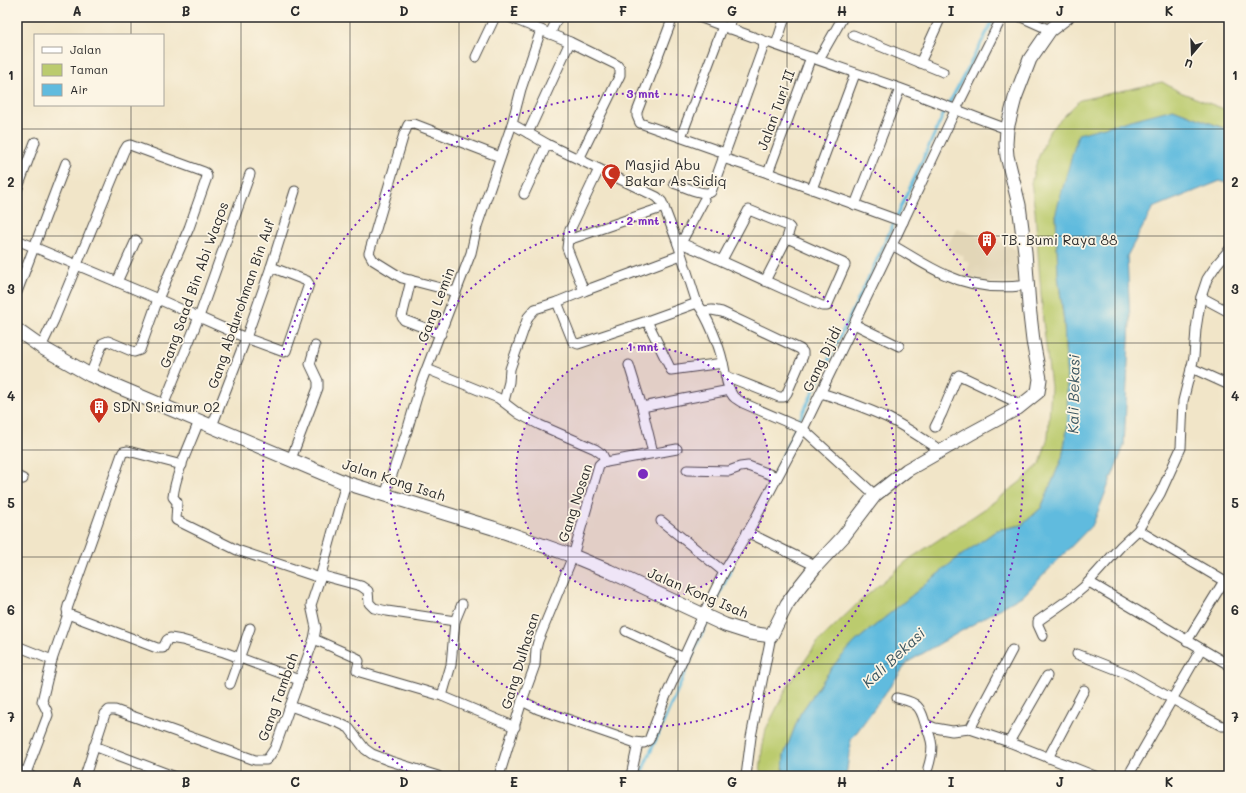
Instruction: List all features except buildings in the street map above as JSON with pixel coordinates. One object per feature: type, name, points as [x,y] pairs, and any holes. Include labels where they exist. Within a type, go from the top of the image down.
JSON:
[{"type":"street","points":[[476,57],[495,17]]},
{"type":"street","points":[[509,17],[570,42],[617,65],[620,69],[621,73],[578,159]]},
{"type":"street","points":[[550,34],[558,17]]},
{"type":"street","points":[[673,17],[637,112],[640,123],[681,137],[812,189],[903,222]]},
{"type":"street","points":[[699,17],[1007,129]]},
{"type":"street","points":[[681,137],[726,27],[732,17]]},
{"type":"street","points":[[776,45],[785,17]]},
{"type":"street","name":"Jalan Turi II","points":[[768,172],[815,58],[843,17]]},
{"type":"street","points":[[920,63],[941,17]]},
{"type":"street","name":"Gang Djidi","points":[[638,743],[644,743],[649,740],[665,698],[684,658],[707,617],[724,572],[803,429],[955,111],[1002,17]]},
{"type":"street","points":[[1021,17],[1050,30]]},
{"type":"street","points":[[746,776],[751,737],[770,636],[787,604],[800,586],[843,537],[875,495],[907,470],[1022,405],[1038,392],[1040,384],[1033,341],[1025,252],[1019,205],[1007,156],[1007,129],[1015,98],[1030,59],[1050,30],[1067,17]]},
{"type":"street","name":"Gang Lemin","points":[[385,495],[407,431],[421,383],[471,253],[477,226],[512,124],[521,89],[541,30]]},
{"type":"street","points":[[853,35],[942,72]]},
{"type":"street","points":[[528,133],[570,42]]},
{"type":"street","points":[[674,183],[699,192],[710,194],[765,42]]},
{"type":"street","points":[[812,189],[855,74]]},
{"type":"street","points":[[855,205],[900,89]]},
{"type":"street","points":[[456,292],[402,278],[373,260],[369,253],[404,134],[408,126],[414,124],[500,157]]},
{"type":"street","points":[[512,124],[547,144],[657,197],[662,202],[680,244],[681,255],[697,303],[703,311],[723,362],[730,390],[734,397],[803,429],[875,495]]},
{"type":"street","points":[[17,190],[35,142]]},
{"type":"street","points":[[524,194],[547,144]]},
{"type":"street","points":[[41,347],[54,320],[127,146],[130,145],[206,173],[207,177],[189,228],[158,299],[140,350],[134,352],[106,341],[103,343],[90,374]]},
{"type":"street","points":[[17,292],[66,163]]},
{"type":"street","points":[[584,291],[567,248],[569,232],[599,169]]},
{"type":"street","name":"Gang Saad Bin Abi Waqos","points":[[163,406],[250,174]]},
{"type":"street","name":"Gang Abdurohman Bin Auf","points":[[294,191],[271,267],[246,338],[206,423],[182,464],[173,497],[177,502],[176,520],[237,550],[320,578]]},
{"type":"street","points":[[680,244],[704,200]]},
{"type":"street","points":[[568,240],[664,207]]},
{"type":"street","points":[[722,260],[749,210],[788,226],[790,228],[787,238],[765,282]]},
{"type":"street","points":[[680,244],[722,260],[765,282],[822,306],[828,305],[845,265],[787,238]]},
{"type":"street","points":[[17,240],[198,316],[246,338],[284,352],[286,351],[309,284],[307,281],[271,267]]},
{"type":"street","points":[[117,282],[136,240]]},
{"type":"street","points":[[892,245],[931,268],[948,276],[979,286],[1010,287],[1028,285]]},
{"type":"street","points":[[1043,636],[1038,625],[1038,621],[1072,597],[1138,530],[1160,494],[1181,448],[1182,401],[1194,357],[1196,329],[1201,297],[1207,280],[1217,264],[1229,250]]},
{"type":"street","points":[[504,401],[509,382],[510,368],[528,318],[536,309],[681,255]]},
{"type":"street","points":[[410,280],[402,317],[404,320],[441,334]]},
{"type":"street","points":[[1201,297],[1229,312]]},
{"type":"street","points":[[557,302],[572,342],[576,344],[647,322],[697,303]]},
{"type":"street","points":[[703,311],[712,310],[722,312],[800,349],[803,352],[798,368],[784,397],[779,397],[726,376]]},
{"type":"street","points":[[647,322],[671,370],[723,362]]},
{"type":"street","points":[[854,324],[899,346]]},
{"type":"street","name":"Jalan Kong Isah","points":[[17,330],[41,347],[90,374],[346,483],[493,528],[573,556],[609,570],[725,625],[750,633],[770,636]]},
{"type":"street","points":[[291,459],[318,388],[318,382],[310,364],[315,346]]},
{"type":"street","points":[[629,365],[642,407],[653,453]]},
{"type":"street","points":[[427,369],[504,401],[519,414],[540,425],[595,449],[602,454],[606,462]]},
{"type":"street","points":[[1191,369],[1229,385]]},
{"type":"street","points":[[935,427],[957,377],[960,376],[1022,405]]},
{"type":"street","points":[[642,407],[730,390]]},
{"type":"street","points":[[821,393],[861,406],[888,418],[940,450]]},
{"type":"street","name":"Gang Nosan","points":[[573,556],[598,465],[601,463],[677,449]]},
{"type":"street","points":[[17,769],[29,775],[48,715],[42,701],[52,660],[68,614],[68,606],[123,452],[128,451],[182,464]]},
{"type":"street","points":[[687,470],[729,471],[748,466],[777,477]]},
{"type":"street","name":"Gang Tambah","points":[[85,776],[105,714],[109,710],[115,710],[255,760],[266,760],[269,757],[275,748],[314,639],[316,628],[311,605],[320,578],[346,483]]},
{"type":"street","points":[[661,522],[724,572]]},
{"type":"street","points":[[1138,530],[1227,582],[1188,641]]},
{"type":"street","points":[[747,532],[816,566]]},
{"type":"street","name":"Gang Dulhasan","points":[[499,776],[522,701],[535,665],[538,641],[573,556]]},
{"type":"street","points":[[320,578],[324,576],[361,586],[368,591],[369,603],[374,608],[455,621]]},
{"type":"street","points":[[1088,582],[1229,665]]},
{"type":"street","points":[[442,696],[451,665],[455,621],[462,604]]},
{"type":"street","points":[[68,614],[157,648],[162,648],[170,638],[182,640],[240,658],[300,680]]},
{"type":"street","points":[[230,684],[250,628]]},
{"type":"street","points":[[626,630],[684,658]]},
{"type":"street","points":[[314,639],[357,658],[359,660],[357,670],[360,672],[442,696],[515,726]]},
{"type":"street","points":[[17,646],[52,660]]},
{"type":"street","points":[[1128,776],[1201,649]]},
{"type":"street","points":[[970,729],[1012,650]]},
{"type":"street","points":[[1077,654],[1128,674],[1172,700],[1222,726],[1229,726]]},
{"type":"street","points":[[1009,742],[1047,676]]},
{"type":"street","points":[[1048,758],[1084,690]]},
{"type":"street","points":[[897,698],[909,701],[918,706],[922,714],[930,733],[933,749],[928,768]]},
{"type":"street","points":[[522,701],[538,709],[638,743],[631,776]]},
{"type":"street","points":[[290,706],[350,728],[365,749],[372,754],[438,776]]},
{"type":"street","points":[[926,724],[935,728],[952,731],[970,729],[1009,742],[1048,758],[1070,771],[1095,776]]},
{"type":"street","points":[[94,746],[173,776]]},
{"type":"shaded area","points":[[957,228],[979,237],[981,233],[1019,251],[1021,282],[989,283],[964,277],[970,263],[963,260],[964,256],[946,248]]},
{"type":"green space","points":[[1162,82],[1180,92],[1229,111],[1229,130],[1173,109],[1056,212],[1058,275],[1064,322],[1068,425],[1062,458],[1041,508],[1022,525],[997,530],[955,560],[855,642],[833,666],[800,714],[784,755],[783,776],[760,776],[762,750],[766,729],[789,684],[817,643],[856,605],[908,560],[983,510],[1019,483],[1040,464],[1048,437],[1051,387],[1043,321],[1035,211],[1031,183],[1037,161],[1050,130],[1080,100]]},
{"type":"water","name":"Kali Bekasi","points":[[1173,109],[1229,130],[1229,184],[1220,181],[1153,208],[1127,256],[1130,321],[1124,446],[1093,524],[1025,594],[908,662],[851,740],[846,776],[783,776],[784,755],[800,714],[833,666],[855,642],[955,560],[997,530],[1022,525],[1041,508],[1062,458],[1068,425],[1064,322],[1058,275],[1056,212],[1078,134]]},
{"type":"waterway","points":[[775,473],[868,279],[945,111],[995,17]]},
{"type":"waterway","points":[[710,615],[732,567]]},
{"type":"waterway","points":[[640,776],[708,620]]},
{"type":"place","name":"Masjid Abu Bakar As-Sidiq","points":[[611,190]]},
{"type":"place","name":"TB. Bumi Raya 88","points":[[987,257]]},
{"type":"place","name":"SDN Sriamur 02","points":[[99,424]]}]
